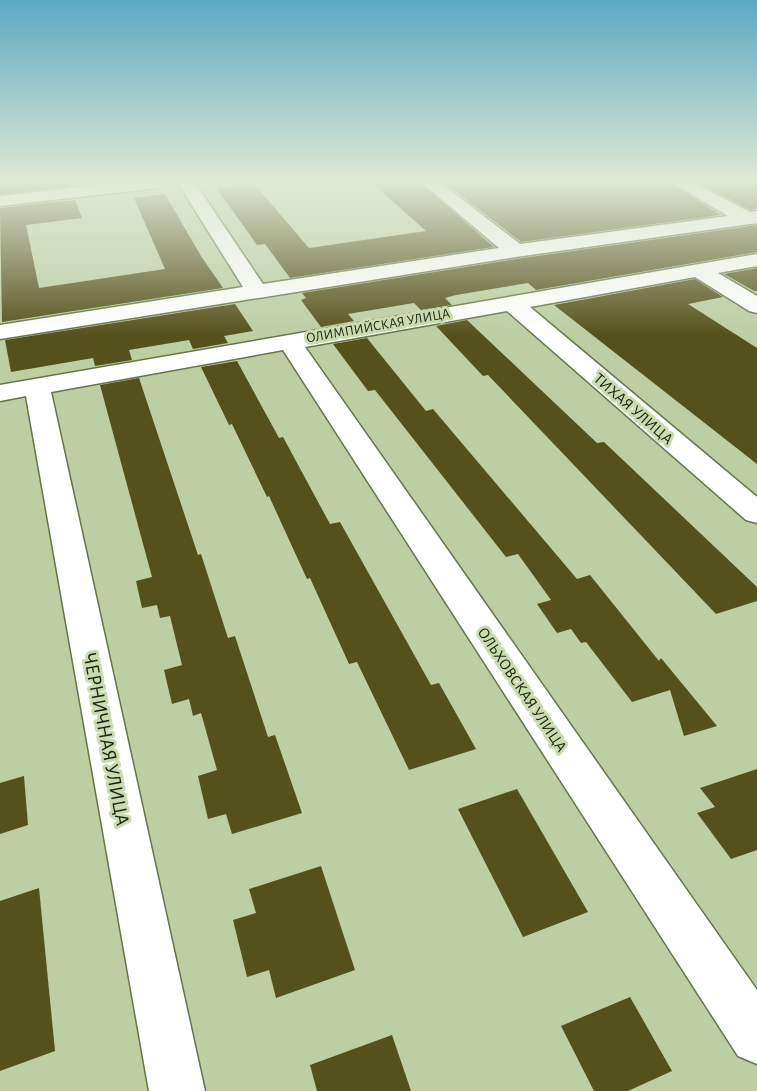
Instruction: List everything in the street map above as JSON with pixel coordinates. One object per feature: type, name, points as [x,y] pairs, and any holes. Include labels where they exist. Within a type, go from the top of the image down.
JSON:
[{"type":"street","points":[[219,234],[257,292]]},
{"type":"street","points":[[494,234],[516,251]]},
{"type":"street","points":[[0,332],[638,234]]},
{"type":"street","name":"ОЛИМПИЙСКАЯ УЛИЦА","points":[[18,390],[757,260]]},
{"type":"street","points":[[698,270],[757,306]]},
{"type":"street","name":"ТИХАЯ УЛИЦА","points":[[511,302],[757,513]]},
{"type":"street","name":"ОЛЬХОВСКАЯ УЛИЦА","points":[[289,341],[757,1037]]},
{"type":"street","name":"ЧЕРНИЧНАЯ УЛИЦА","points":[[18,390],[177,1091]]},
{"type":"building","points":[[0,234],[28,234],[39,288],[165,269],[150,234],[188,234],[223,288],[2,322]]},
{"type":"building","points":[[249,234],[297,234],[309,248],[406,234],[479,234],[494,247],[290,278],[265,244],[257,245]]},
{"type":"building","points":[[511,234],[581,234],[521,242]]},
{"type":"building","points":[[694,234],[757,234],[757,252],[536,290],[528,283],[456,295],[445,298],[452,305],[421,310],[414,303],[348,314],[354,321],[321,327],[301,300],[306,298],[302,293]]},
{"type":"building","points":[[757,268],[757,291],[724,274]]},
{"type":"building","points":[[695,279],[723,297],[688,304],[757,348],[757,464],[554,305]]},
{"type":"building","points":[[235,304],[253,331],[224,336],[228,343],[193,349],[189,340],[129,350],[132,360],[95,366],[93,358],[11,372],[5,340]]},
{"type":"building","points":[[467,320],[597,443],[604,442],[757,587],[757,601],[716,614],[488,375],[483,376],[436,326]]},
{"type":"building","points":[[367,338],[426,411],[433,409],[577,579],[590,575],[659,661],[661,658],[717,726],[684,736],[670,690],[632,702],[586,642],[581,643],[571,629],[557,633],[537,604],[551,600],[518,554],[506,557],[375,390],[368,391],[333,344]]},
{"type":"building","points":[[237,361],[279,438],[283,437],[330,524],[340,522],[431,685],[439,683],[476,749],[409,770],[357,662],[349,664],[310,578],[307,579],[269,496],[267,497],[232,424],[229,425],[201,367]]},
{"type":"building","points":[[139,378],[228,638],[235,636],[268,737],[275,735],[302,813],[232,834],[226,814],[208,819],[198,776],[217,770],[201,713],[193,716],[189,699],[172,704],[164,670],[182,665],[170,616],[160,618],[157,605],[142,608],[136,581],[152,577],[100,385]]},
{"type":"building","points":[[757,769],[757,850],[731,859],[697,813],[715,807],[700,788]]},
{"type":"building","points":[[24,776],[28,825],[0,834],[0,783]]},
{"type":"building","points":[[517,789],[588,912],[523,937],[458,809]]},
{"type":"building","points":[[321,866],[355,970],[276,998],[269,970],[247,977],[233,920],[256,913],[249,889]]},
{"type":"building","points":[[39,888],[55,1051],[0,1071],[0,901]]},
{"type":"building","points":[[630,997],[672,1071],[628,1091],[594,1091],[561,1026]]},
{"type":"building","points":[[392,1035],[411,1091],[317,1091],[310,1065]]}]
